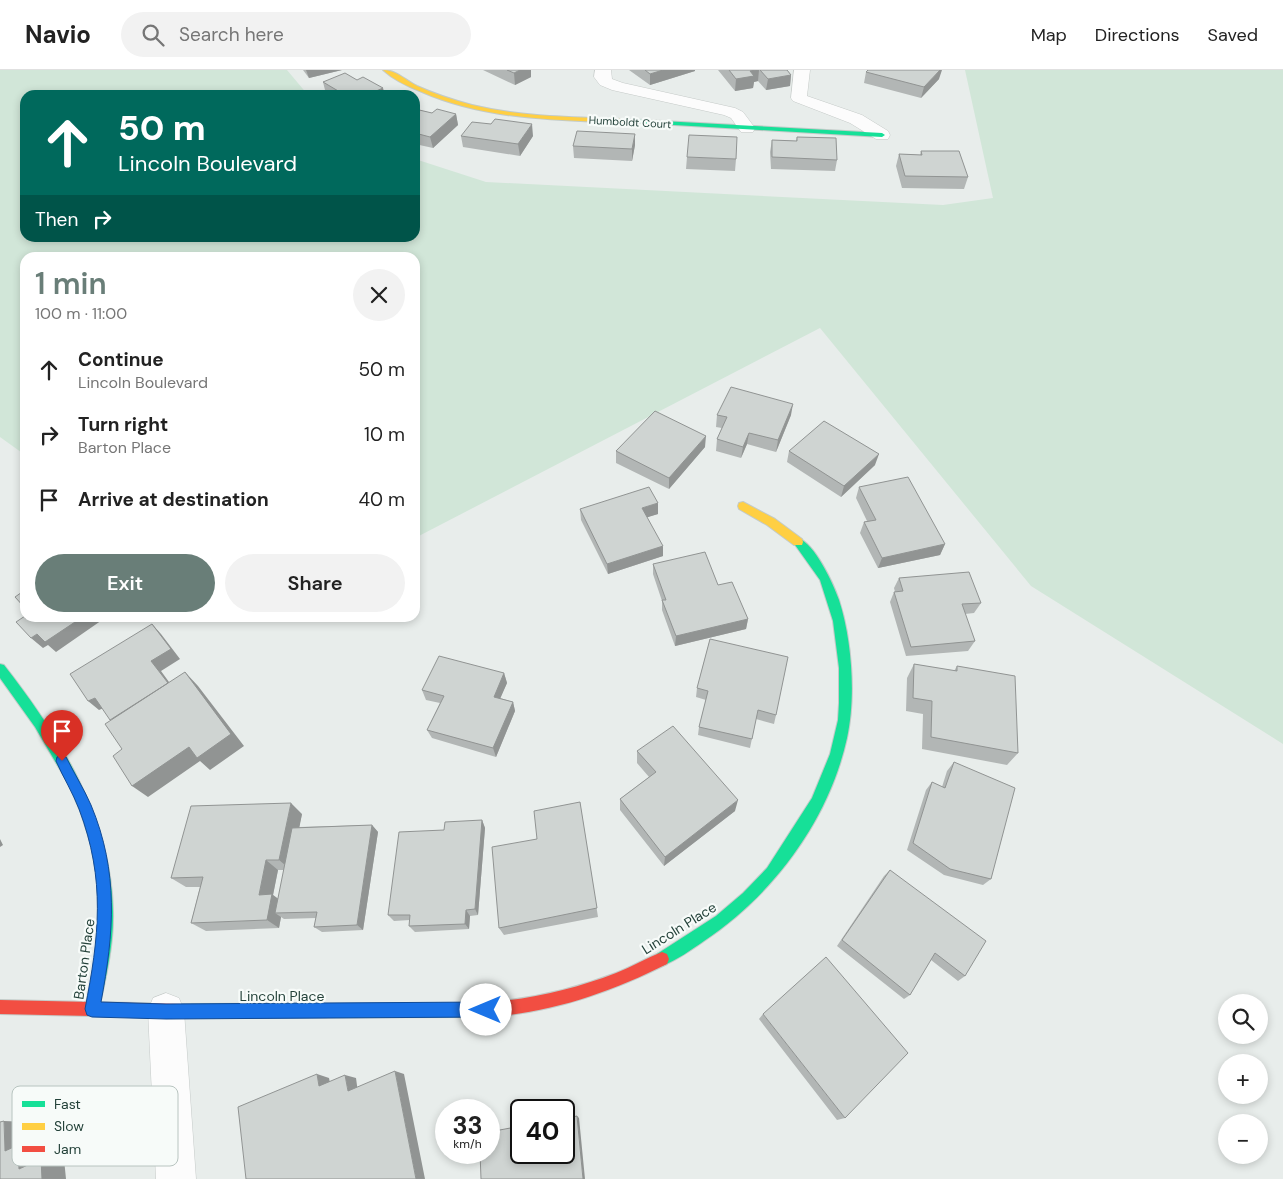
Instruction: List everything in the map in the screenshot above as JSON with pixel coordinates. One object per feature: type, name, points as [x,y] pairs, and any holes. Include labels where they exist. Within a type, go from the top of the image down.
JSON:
[{"type":"street","name":"Humboldt Court","points":[[386,70],[430,94],[472,107],[512,115],[882,135]]},
{"type":"street","points":[[603,70],[602,77],[606,82],[618,87],[718,107],[737,115],[747,128]]},
{"type":"street","points":[[802,70],[799,98],[856,119],[882,135]]},
{"type":"street","name":"Lincoln Place","points":[[0,1007],[166,1011],[486,1010],[549,1001],[613,982],[667,957],[720,922],[772,874],[804,826],[830,774],[845,715],[845,669],[841,632],[828,585],[812,557],[790,535],[767,519],[743,506]]},
{"type":"street","name":"Barton Place","points":[[0,669],[37,719],[62,761],[85,807],[98,850],[106,901],[103,954],[92,1009]]},
{"type":"street","points":[[166,1011],[170,1086]]},
{"type":"street","points":[[175,1166],[176,1179]]},
{"type":"green space","points":[[0,70],[287,70],[304,90],[20,90],[20,242],[420,242],[420,161],[486,182],[943,205],[993,198],[965,70],[1283,70],[1283,744],[1031,586],[820,328],[420,535],[420,252],[20,252],[20,451],[0,437]]},
{"type":"building","points":[[507,70],[520,70],[514,73]]},
{"type":"building","points":[[645,70],[663,70],[650,74]]},
{"type":"building","points":[[729,70],[756,70],[750,71],[754,76],[736,79]]},
{"type":"building","points":[[760,70],[787,70],[791,75],[768,79]]},
{"type":"building","points":[[868,70],[940,70],[924,87],[866,72]]},
{"type":"building","points":[[345,73],[357,80],[363,77],[383,88],[378,90],[337,90],[323,82]]},
{"type":"building","points":[[437,109],[456,114],[430,137],[420,134],[420,110],[432,113]]},
{"type":"building","points":[[495,119],[532,124],[518,144],[461,136],[472,122],[491,124]]},
{"type":"building","points":[[577,131],[635,134],[632,149],[573,146]]},
{"type":"building","points":[[689,135],[737,137],[736,159],[687,157]]},
{"type":"building","points":[[797,137],[836,138],[837,160],[772,157],[772,140],[797,141]]},
{"type":"building","points":[[921,151],[959,151],[968,177],[905,176],[899,154],[922,155]]},
{"type":"building","points":[[731,387],[793,404],[778,440],[749,433],[743,447],[717,439],[727,417],[717,415]]},
{"type":"building","points":[[655,411],[706,436],[669,478],[616,451]]},
{"type":"building","points":[[824,421],[879,454],[844,486],[789,451]]},
{"type":"building","points":[[908,477],[945,544],[882,558],[864,522],[876,520],[859,487]]},
{"type":"building","points":[[649,487],[658,503],[642,508],[663,546],[607,564],[580,509]]},
{"type":"building","points":[[705,552],[718,585],[732,582],[748,619],[676,636],[662,600],[666,600],[653,564]]},
{"type":"building","points":[[969,572],[981,603],[962,604],[975,641],[911,647],[894,592],[903,591],[899,578]]},
{"type":"building","points":[[20,594],[20,602],[15,597]]},
{"type":"building","points":[[20,619],[20,622],[75,622],[45,642],[37,634],[31,638],[16,622]]},
{"type":"building","points":[[152,624],[171,649],[151,661],[168,683],[110,720],[95,698],[88,701],[70,674]]},
{"type":"building","points":[[710,639],[788,657],[776,715],[758,710],[752,739],[699,727],[708,691],[697,688]]},
{"type":"building","points":[[439,656],[504,673],[494,697],[513,702],[493,748],[427,730],[444,696],[422,690]]},
{"type":"building","points":[[914,664],[957,671],[957,666],[1015,676],[1018,753],[931,737],[932,701],[913,698]]},
{"type":"building","points":[[185,672],[231,734],[197,758],[189,747],[132,786],[113,756],[122,749],[105,724]]},
{"type":"building","points":[[673,726],[738,800],[665,857],[620,799],[656,772],[637,751]]},
{"type":"building","points":[[954,762],[1015,788],[991,879],[950,869],[913,843],[932,782],[945,788]]},
{"type":"building","points":[[580,802],[597,908],[499,928],[492,847],[537,839],[534,811]]},
{"type":"building","points":[[291,803],[279,860],[266,860],[259,895],[272,894],[267,920],[191,923],[203,877],[171,878],[191,806]]},
{"type":"building","points":[[482,820],[475,909],[466,910],[465,924],[409,926],[410,915],[388,915],[399,832],[444,830],[445,822]]},
{"type":"building","points":[[372,825],[357,925],[314,927],[317,912],[275,913],[292,828]]},
{"type":"building","points":[[890,870],[986,941],[965,976],[935,953],[910,995],[842,940]]},
{"type":"building","points":[[826,957],[908,1053],[845,1118],[763,1014]]},
{"type":"building","points":[[395,1071],[416,1179],[246,1179],[238,1107],[317,1074],[319,1086],[345,1075],[348,1091]]},
{"type":"building","points":[[575,1116],[577,1116],[583,1179],[481,1179],[480,1164],[500,1164],[500,1130],[510,1128],[510,1164],[575,1164]]},
{"type":"building","points":[[4,1121],[5,1151],[12,1148],[12,1166],[19,1166],[19,1169],[26,1166],[41,1166],[42,1179],[0,1179],[0,1122]]},
{"type":"traffic: fast","points":[[625,121],[882,135]]},
{"type":"traffic: fast","points":[[662,959],[721,921],[761,886],[779,864],[799,833],[824,787],[837,754],[844,720],[845,703],[844,668],[839,621],[825,578],[798,542]]},
{"type":"traffic: fast","points":[[0,669],[40,723],[58,752],[74,782],[87,813],[97,845],[104,878],[106,923],[102,960],[92,1009]]},
{"type":"traffic: fast","points":[[183,1011],[480,1010]]},
{"type":"traffic: slow","points":[[386,70],[413,86],[441,98],[471,107],[532,116],[625,121]]},
{"type":"traffic: slow","points":[[743,506],[771,522],[798,542]]},
{"type":"traffic: jam","points":[[480,1010],[528,1005],[574,995],[619,979],[662,959]]},
{"type":"traffic: jam","points":[[0,1007],[183,1011]]},
{"type":"route","points":[[62,761],[85,807],[98,850],[106,901],[103,954],[92,1009],[166,1011],[486,1010]]}]
